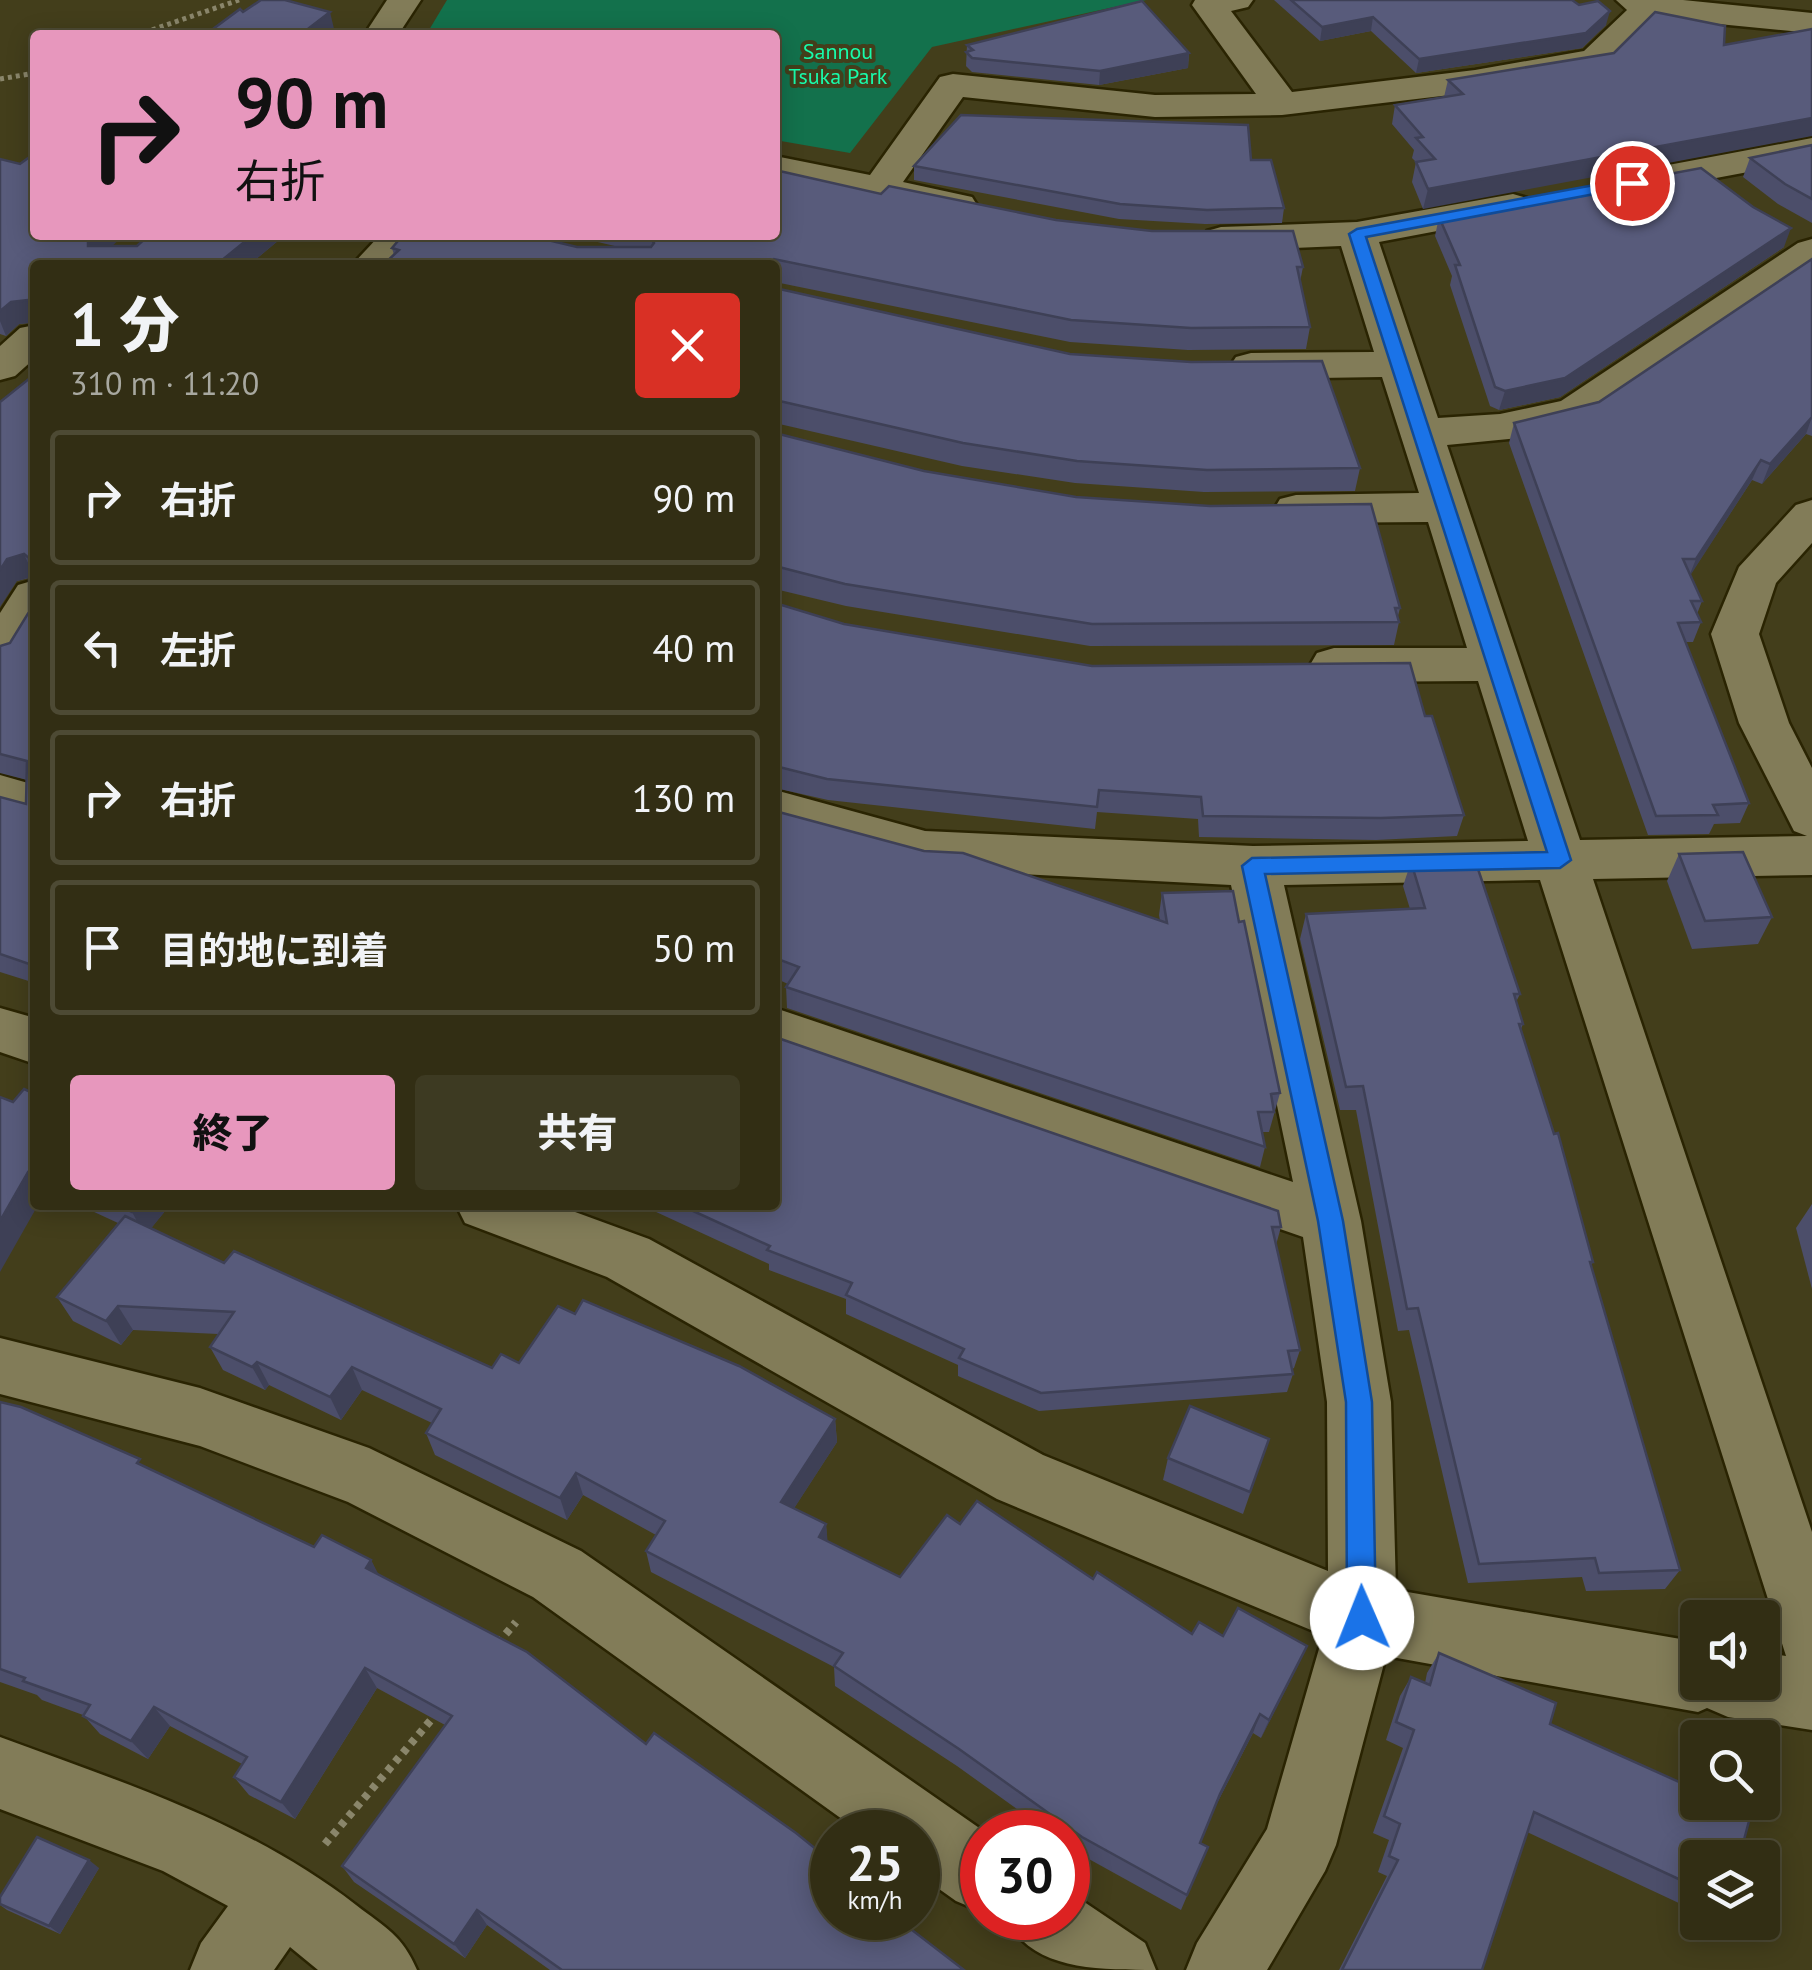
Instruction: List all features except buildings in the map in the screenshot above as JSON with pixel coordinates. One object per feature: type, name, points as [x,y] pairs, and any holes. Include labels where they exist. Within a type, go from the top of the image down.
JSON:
[{"type":"street","points":[[384,30],[404,0]]},
{"type":"street","points":[[1236,0],[1209,6],[1282,104]]},
{"type":"street","points":[[879,189],[953,85],[1155,106],[1282,104],[1475,80],[1595,60],[1641,4],[1812,22]]},
{"type":"street","points":[[1190,238],[1357,234],[1812,149]]},
{"type":"street","points":[[1702,168],[1779,223]]},
{"type":"street","points":[[780,169],[987,211]]},
{"type":"street","points":[[1357,234],[1812,1634]]},
{"type":"street","points":[[377,260],[397,240]]},
{"type":"street","points":[[1421,432],[1494,430],[1544,421],[1576,410],[1812,251]]},
{"type":"street","points":[[0,367],[30,341]]},
{"type":"street","points":[[1207,366],[1399,364]]},
{"type":"street","points":[[1256,510],[1445,507]]},
{"type":"street","points":[[1812,515],[1756,578],[1735,634],[1764,724],[1812,818]]},
{"type":"street","points":[[0,651],[26,596]]},
{"type":"street","points":[[1283,666],[1496,664]]},
{"type":"street","points":[[0,794],[30,803]]},
{"type":"street","points":[[780,810],[925,850],[1252,866],[1812,855]]},
{"type":"street","points":[[1224,1970],[1299,1846],[1362,1618],[1359,1402],[1331,1221],[1252,866]]},
{"type":"street","points":[[0,1030],[30,1039]]},
{"type":"street","points":[[780,1032],[1331,1221]]},
{"type":"street","points":[[499,1210],[628,1258],[1020,1477],[1362,1618],[1680,1674]]},
{"type":"street","points":[[0,1366],[200,1417],[369,1479],[557,1574],[960,1858]]},
{"type":"street","points":[[1780,1690],[1812,1695]]},
{"type":"street","points":[[0,1773],[182,1842],[282,1894],[379,1970]]},
{"type":"street","points":[[228,1970],[282,1894]]},
{"type":"street","points":[[1075,1940],[1118,1970]]},
{"type":"path","points":[[151,30],[239,0]]},
{"type":"path","points":[[0,79],[30,74]]},
{"type":"path","points":[[494,1647],[557,1574]]},
{"type":"path","points":[[282,1894],[444,1705]]},
{"type":"green space","name":"Sannou Tsuka Park","points":[[447,0],[1146,0],[932,47],[850,153],[780,141],[780,30],[429,30]]},
{"type":"route","points":[[1362,1618],[1359,1402],[1331,1221],[1252,866],[1560,860],[1357,234],[1632,183]]}]
